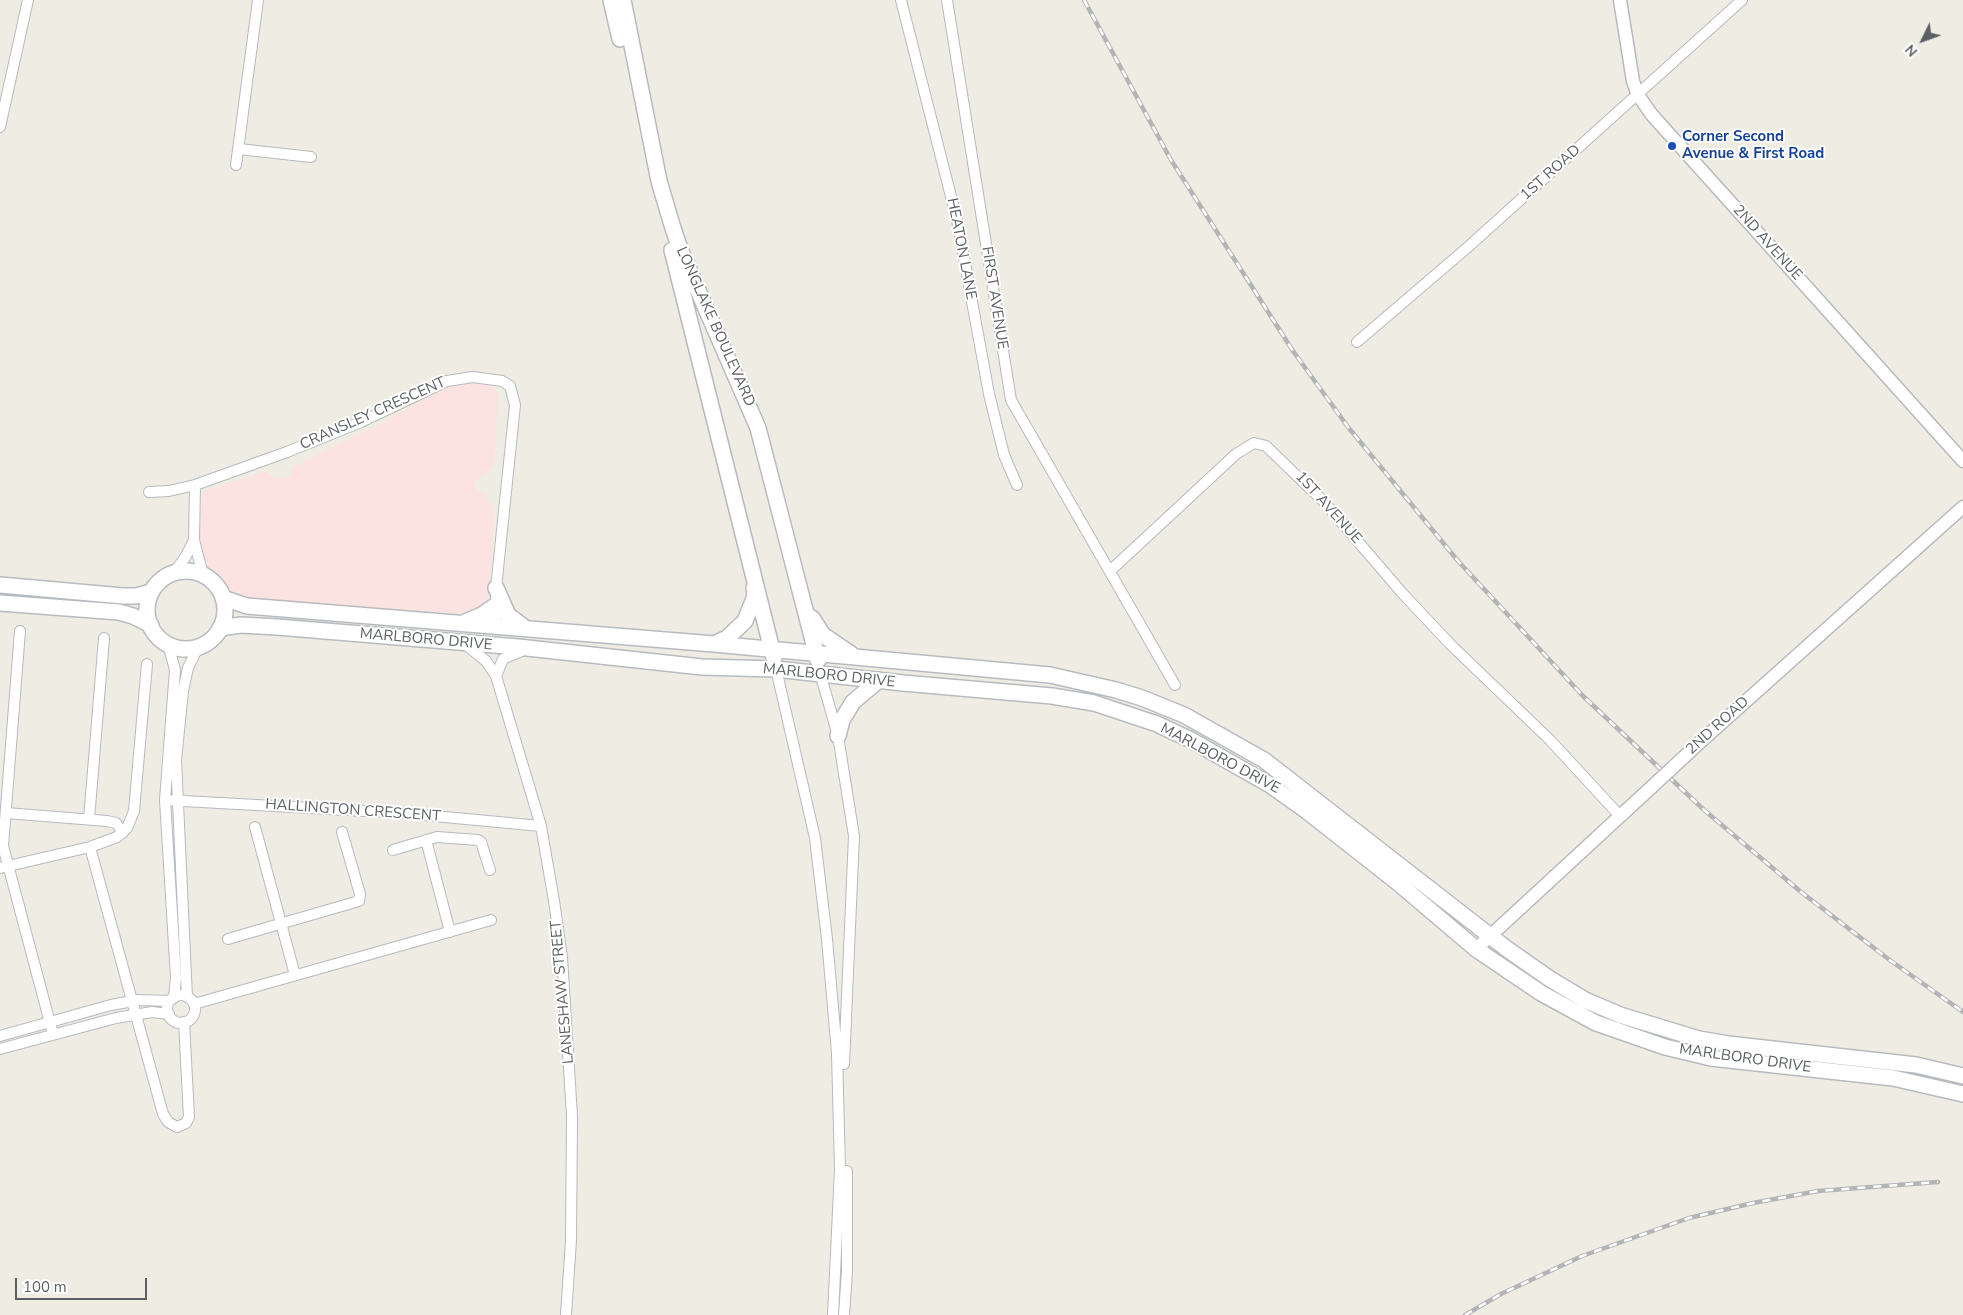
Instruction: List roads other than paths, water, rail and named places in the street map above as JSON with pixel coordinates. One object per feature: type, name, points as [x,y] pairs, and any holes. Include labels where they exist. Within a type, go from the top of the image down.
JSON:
[{"type":"main road","name":"LONGLAKE BOULEVARD","points":[[611,0],[676,250],[758,428],[820,673]]},
{"type":"main road","name":"LONGLAKE BOULEVARD","points":[[623,0],[659,180],[776,669]]},
{"type":"main road","points":[[189,571],[204,575],[216,584],[223,598],[225,613],[220,628],[211,640],[198,647],[183,649],[168,644],[156,635],[151,626],[147,606],[151,592],[160,580],[174,572],[189,571]]},
{"type":"main road","points":[[714,644],[727,638],[745,621],[755,596],[754,574]]},
{"type":"main road","points":[[0,585],[123,596],[136,596],[151,592]]},
{"type":"main road","points":[[496,588],[508,615],[526,629]]},
{"type":"main road","name":"MARLBORO DRIVE","points":[[223,598],[247,606],[816,652],[1050,675],[1116,690],[1184,715],[1264,760],[1526,963],[1585,1000],[1620,1015],[1661,1029],[1728,1044],[1916,1064],[1963,1076]]},
{"type":"main road","points":[[0,603],[119,612],[133,616],[151,626]]},
{"type":"main road","points":[[461,623],[482,615],[495,606]]},
{"type":"main road","points":[[804,606],[823,635],[856,657]]},
{"type":"main road","name":"MARLBORO DRIVE","points":[[220,628],[241,625],[524,648],[702,667],[776,669],[1072,698],[1114,709],[1157,724],[1230,761],[1287,796],[1397,882],[1476,948],[1567,1009],[1596,1023],[1665,1048],[1726,1060],[1894,1078],[1963,1094]]},
{"type":"main road","points":[[496,626],[500,636],[524,648]]},
{"type":"main road","points":[[838,736],[842,720],[850,706],[879,680]]},
{"type":"street","points":[[0,127],[28,0]]},
{"type":"street","points":[[236,165],[258,0]]},
{"type":"street","name":"HEATON LANE","points":[[902,0],[957,220],[988,394],[1004,455],[1017,485]]},
{"type":"street","name":"FIRST AVENUE","points":[[947,0],[1009,394],[1014,407],[1110,571]]},
{"type":"street","name":"2ND AVENUE","points":[[1620,0],[1630,67],[1638,95],[1652,115],[1963,461]]},
{"type":"street","name":"1ST ROAD","points":[[1357,342],[1638,95],[1742,0]]},
{"type":"street","points":[[239,149],[311,157]]},
{"type":"street","name":"CRANSLEY CRESCENT","points":[[149,492],[169,491],[195,485],[344,429],[447,381],[473,377],[502,381],[510,386],[515,405],[496,588],[496,626]]},
{"type":"street","name":"1ST AVENUE","points":[[1110,571],[1236,454],[1254,443],[1266,446],[1324,502],[1403,594],[1451,645],[1550,740],[1620,816]]},
{"type":"street","points":[[195,485],[194,540],[204,575]]},
{"type":"street","name":"2ND ROAD","points":[[1476,948],[1698,744],[1963,507]]},
{"type":"street","points":[[174,572],[194,540]]},
{"type":"street","points":[[1110,571],[1175,685]]},
{"type":"street","points":[[20,631],[3,846],[4,867],[53,1034]]},
{"type":"street","points":[[88,819],[104,638]]},
{"type":"street","points":[[168,644],[174,670],[165,800],[176,978],[169,1014]]},
{"type":"street","name":"LANESHAW STREET","points":[[465,644],[486,661],[496,676],[541,826],[562,957],[572,1116],[571,1240],[566,1315]]},
{"type":"street","points":[[0,1049],[136,1014],[169,1014],[175,1021],[184,1022],[192,1017],[176,760],[183,691],[188,668],[198,647]]},
{"type":"street","points":[[496,676],[503,659],[524,648]]},
{"type":"street","points":[[4,867],[90,847],[123,833],[132,820],[134,811],[147,664]]},
{"type":"street","points":[[776,669],[815,838],[828,948],[847,1180],[847,1271],[844,1315]]},
{"type":"street","points":[[820,673],[838,736],[854,836],[840,1082],[840,1169],[833,1315]]},
{"type":"street","name":"HALLINGTON CRESCENT","points":[[165,800],[402,813],[541,826]]},
{"type":"street","points":[[6,813],[88,819],[116,824],[123,833]]},
{"type":"street","points":[[255,827],[295,975]]},
{"type":"street","points":[[228,939],[358,900],[360,894],[342,832]]},
{"type":"street","points":[[393,850],[443,836],[478,840],[482,842],[490,870]]},
{"type":"street","points":[[426,840],[450,932]]},
{"type":"street","points":[[90,847],[163,1114],[168,1122],[176,1127],[186,1123],[189,1117],[184,1022]]},
{"type":"street","points":[[0,1036],[133,1001],[191,1000],[295,975],[491,920]]},
{"type":"railway","points":[[1084,0],[1171,160],[1293,351],[1348,427],[1458,561],[1583,696],[1703,809],[1801,892],[1891,961],[1963,1012]]},
{"type":"railway","points":[[1465,1315],[1501,1294],[1582,1256],[1689,1218],[1753,1203],[1818,1191],[1938,1182]]},
{"type":"place","name":"Corner Second Avenue & First Road","points":[[1672,146]]}]
